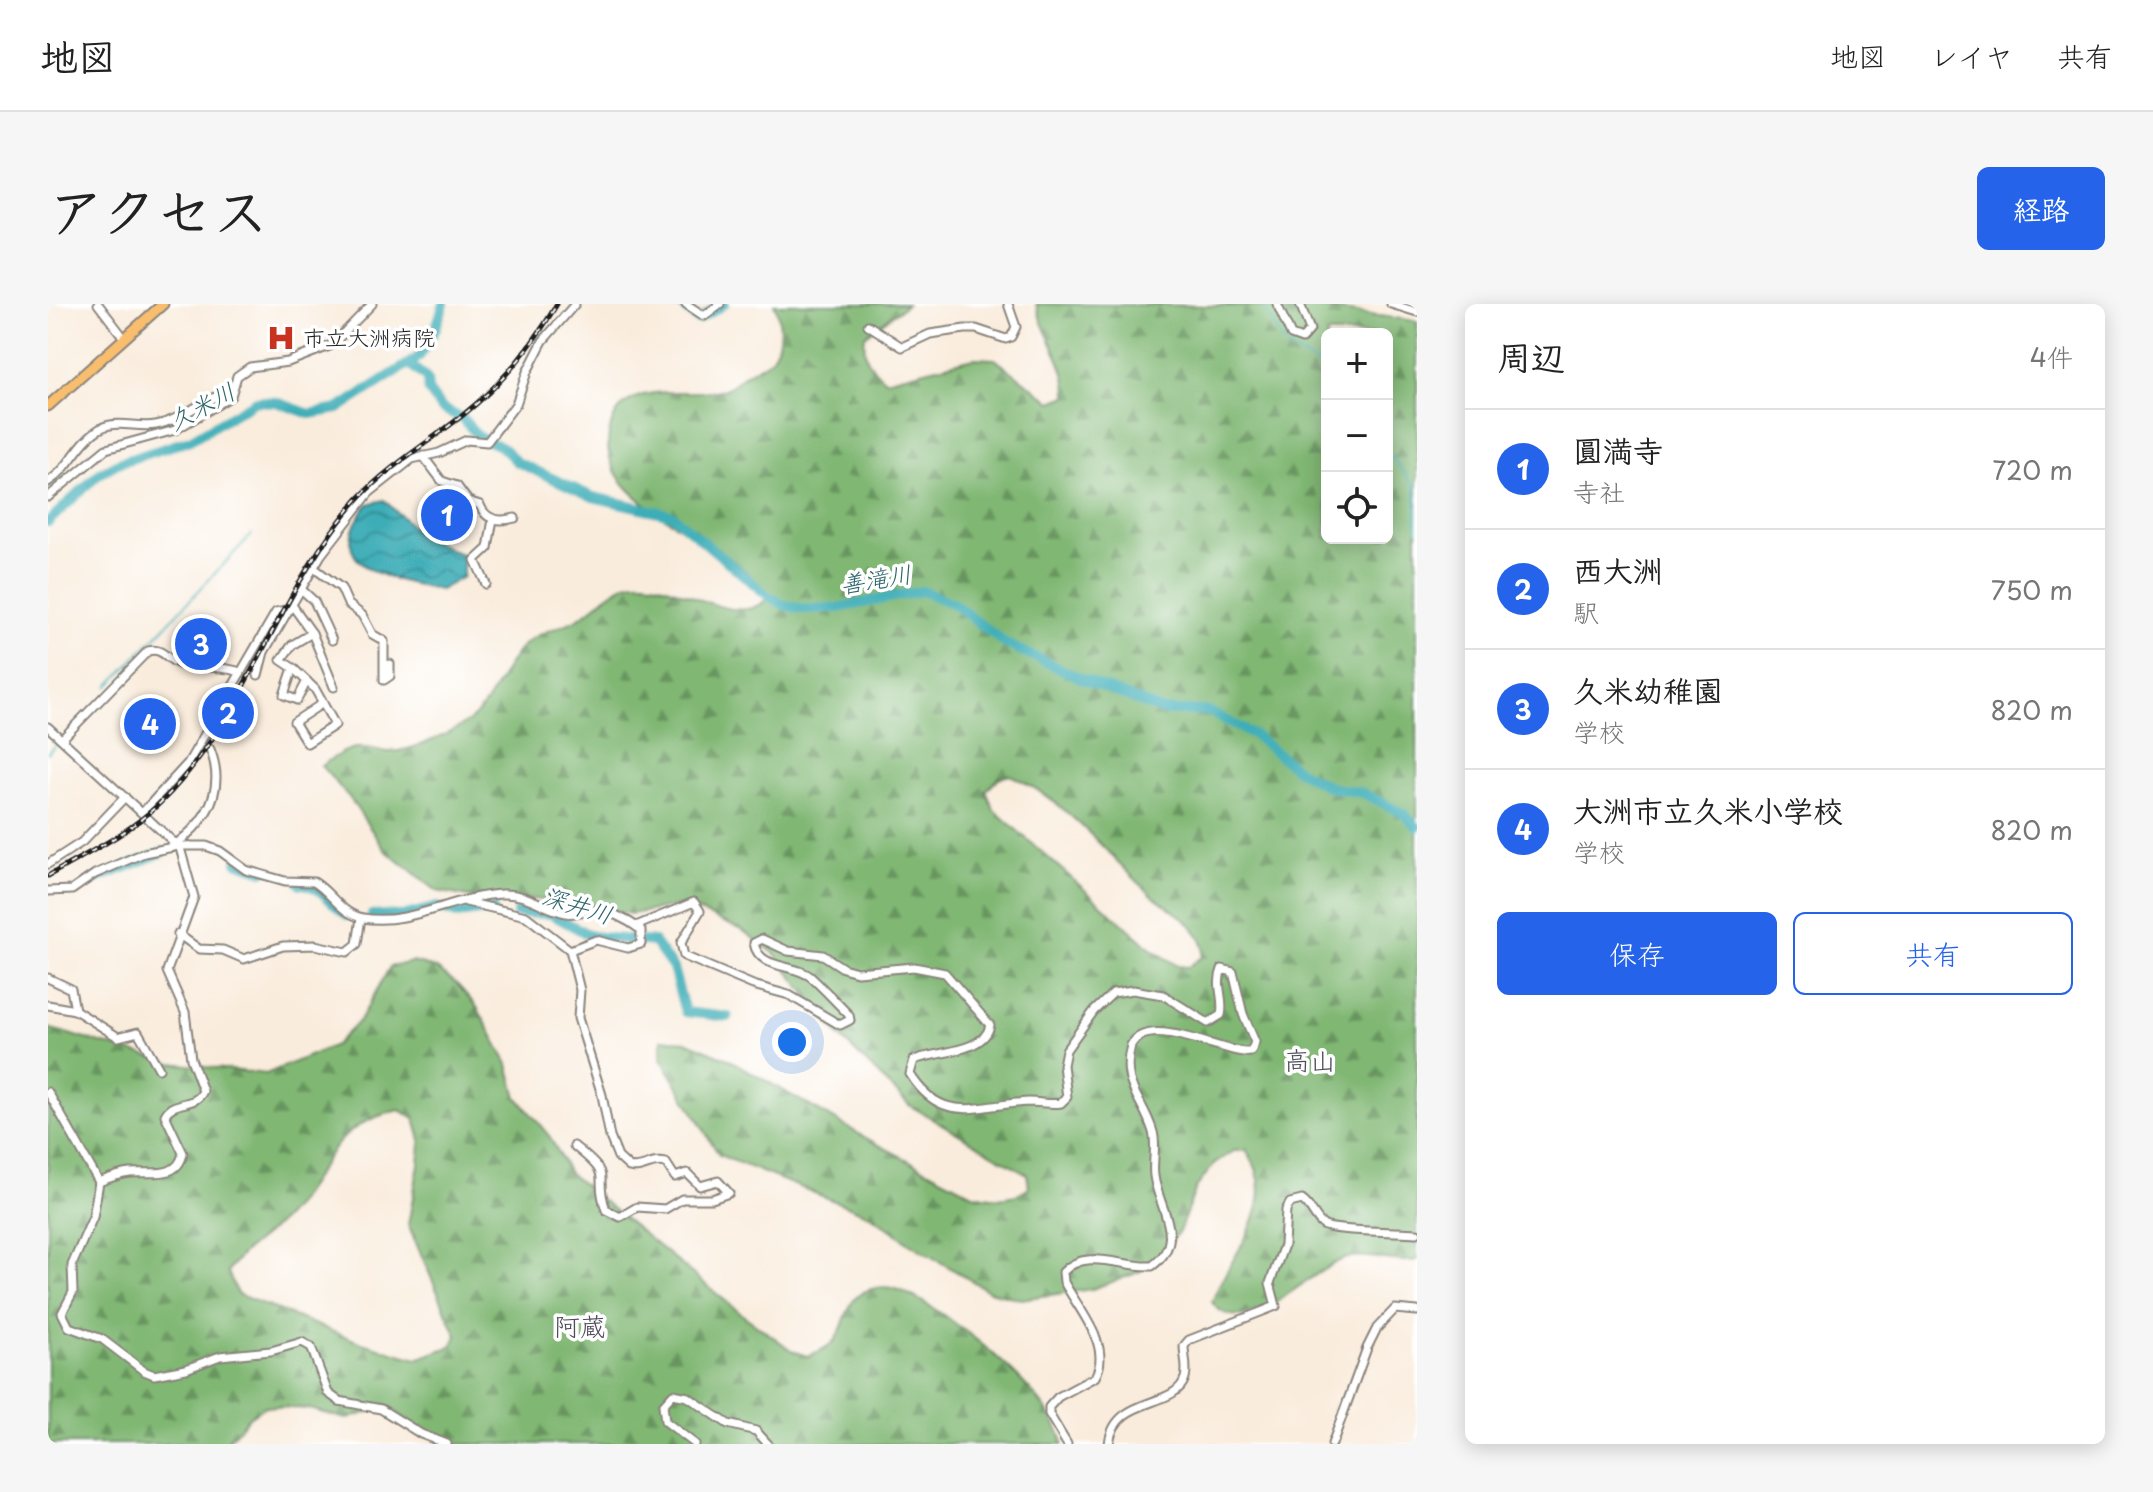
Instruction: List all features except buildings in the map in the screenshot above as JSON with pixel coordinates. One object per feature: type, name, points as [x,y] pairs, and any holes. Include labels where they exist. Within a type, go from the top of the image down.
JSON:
[{"type":"main road","points":[[48,406],[163,304]]},
{"type":"street","points":[[98,304],[124,338]]},
{"type":"street","points":[[356,304],[364,312]]},
{"type":"street","points":[[50,494],[106,449],[175,430],[231,396],[243,370],[288,362],[332,345],[372,304]]},
{"type":"street","points":[[258,675],[264,652],[332,538],[369,493],[404,462],[467,440],[487,442],[516,404],[543,341],[575,304]]},
{"type":"street","points":[[686,304],[704,316],[720,304]]},
{"type":"street","points":[[868,325],[902,347],[930,334],[965,329],[976,329],[1006,339],[1011,337],[1016,327],[1008,304]]},
{"type":"street","points":[[1277,304],[1291,335],[1302,339],[1310,330],[1300,304]]},
{"type":"street","points":[[1391,304],[1417,312]]},
{"type":"street","points":[[48,482],[63,471],[93,433],[102,427],[112,423],[156,425],[231,392]]},
{"type":"street","points":[[423,456],[442,481],[457,486],[468,501],[480,505],[482,512],[502,522],[515,518]]},
{"type":"street","points":[[486,584],[475,560],[487,553],[493,519]]},
{"type":"street","points":[[314,568],[341,588],[348,604],[362,615],[372,634],[384,641],[384,680],[390,676],[390,664]]},
{"type":"street","points":[[301,589],[314,601],[332,640]]},
{"type":"street","points":[[290,607],[312,633],[334,687]]},
{"type":"street","points":[[142,813],[188,763],[276,612],[290,607]]},
{"type":"street","points":[[312,633],[288,648],[281,660],[307,681],[323,703],[335,725],[307,743],[294,722],[323,703]]},
{"type":"street","points":[[62,739],[148,651],[163,651],[184,666],[211,664],[241,672]]},
{"type":"street","points":[[293,668],[284,695],[297,700],[307,681]]},
{"type":"street","points":[[48,727],[179,847],[194,897],[167,971],[169,982],[185,1012],[191,1059],[203,1091],[195,1101],[175,1106],[165,1115],[180,1144],[182,1161],[166,1173],[128,1173],[99,1182]]},
{"type":"street","points":[[179,847],[209,813],[216,770],[210,749]]},
{"type":"street","points":[[48,864],[82,842],[125,797]]},
{"type":"street","points":[[50,893],[72,890],[95,874],[144,853],[206,846],[220,851],[246,870],[285,881],[314,882],[344,910],[361,918],[405,919],[463,901],[514,896],[546,903],[563,913],[602,911],[636,926],[643,936],[634,947],[596,940],[570,950]]},
{"type":"street","points":[[463,901],[526,916],[570,950],[580,990],[578,1018],[618,1157],[635,1169],[650,1162],[666,1163],[675,1177],[687,1173],[700,1186],[718,1181],[724,1183],[729,1193],[712,1199],[682,1199],[665,1209],[637,1207],[620,1217],[606,1210],[603,1172],[574,1146]]},
{"type":"street","points":[[636,926],[694,902],[700,911],[681,943],[684,956],[753,985],[789,995],[840,1025],[850,1020],[849,1015],[812,978],[771,962],[755,951],[754,943],[762,939],[788,951],[823,955],[857,972],[914,967],[945,973],[983,1015],[990,1025],[990,1031],[984,1039],[972,1045],[914,1060],[910,1074],[942,1105],[958,1110],[1030,1102],[1061,1103],[1067,1097],[1063,1056],[1103,999],[1123,991],[1163,995],[1208,1023],[1221,1015],[1218,984],[1222,969],[1233,972],[1243,1014],[1255,1042],[1251,1052],[1189,1038],[1149,1033],[1133,1040],[1131,1045],[1128,1064],[1131,1088],[1153,1131],[1157,1193],[1168,1215],[1170,1239],[1162,1259],[1152,1266],[1089,1259],[1068,1266],[1063,1272],[1064,1282],[1092,1331],[1102,1358],[1095,1377],[1058,1397],[1049,1407],[1049,1414],[1067,1444]]},
{"type":"street","points":[[178,934],[193,947],[223,950],[244,959],[283,946],[315,945],[347,952],[357,944],[361,918]]},
{"type":"street","points":[[48,978],[71,989],[75,1010]]},
{"type":"street","points":[[48,1008],[75,1010],[118,1037],[138,1032],[159,1069]]},
{"type":"street","points":[[48,1092],[61,1110],[99,1182],[93,1217],[72,1265],[73,1292],[62,1313],[72,1330],[102,1339],[154,1375],[186,1369],[220,1356],[271,1351],[302,1342],[311,1347],[328,1393],[339,1401],[381,1409],[421,1434],[447,1444]]},
{"type":"street","points":[[1109,1444],[1113,1426],[1133,1408],[1178,1388],[1185,1379],[1184,1346],[1189,1340],[1276,1306],[1270,1283],[1284,1245],[1286,1210],[1290,1203],[1302,1200],[1320,1223],[1344,1233],[1367,1228],[1417,1233]]},
{"type":"street","points":[[1332,1444],[1377,1328],[1395,1309],[1417,1311]]},
{"type":"street","points":[[695,1444],[665,1421],[663,1405],[673,1394],[688,1397],[728,1424],[756,1431],[768,1444]]},
{"type":"green space","points":[[774,304],[907,304],[865,336],[868,361],[885,380],[974,358],[995,359],[1052,402],[1067,396],[1066,384],[1036,304],[1313,307],[1417,321],[1417,1260],[1361,1256],[1344,1259],[1258,1311],[1241,1316],[1225,1313],[1212,1302],[1250,1228],[1260,1190],[1257,1170],[1246,1151],[1234,1151],[1214,1164],[1196,1188],[1179,1232],[1159,1258],[1139,1272],[1092,1289],[1021,1299],[989,1291],[912,1245],[872,1216],[719,1155],[661,1058],[662,1039],[686,1041],[728,1059],[877,1144],[973,1194],[998,1198],[1017,1195],[1029,1187],[1027,1174],[909,1105],[838,1035],[775,954],[742,930],[685,905],[631,914],[534,899],[499,903],[437,891],[385,850],[349,797],[321,766],[353,749],[389,752],[409,749],[461,726],[478,713],[527,642],[576,620],[627,584],[643,582],[660,585],[735,609],[751,608],[766,600],[753,579],[731,559],[673,523],[622,482],[610,458],[610,429],[617,413],[627,402],[641,396],[706,392],[731,386],[772,357],[779,338],[780,323]],"holes":[[[1010,775],[1068,813],[1151,894],[1188,922],[1201,939],[1202,957],[1188,967],[1178,966],[1152,949],[994,810],[986,791],[999,778]]]},
{"type":"green space","points":[[412,962],[435,968],[457,984],[477,1007],[508,1064],[517,1097],[550,1137],[569,1173],[744,1316],[793,1351],[808,1356],[834,1341],[859,1295],[877,1288],[896,1289],[916,1298],[967,1332],[1019,1378],[1055,1424],[1063,1444],[456,1444],[418,1428],[388,1406],[346,1419],[309,1409],[265,1406],[249,1417],[225,1444],[48,1444],[48,1028],[171,1063],[266,1074],[335,1045],[360,1020],[390,967]],"holes":[[[400,1110],[415,1119],[421,1140],[408,1225],[457,1336],[452,1346],[417,1359],[362,1343],[237,1294],[228,1272],[240,1256],[286,1216],[343,1138],[376,1117]]]},
{"type":"water","points":[[384,500],[423,537],[463,555],[463,577],[440,590],[383,575],[356,557],[351,543],[354,526],[368,504]]},
{"type":"waterway","name":"久米川","points":[[48,522],[100,473],[118,463],[190,440],[256,401],[276,402],[310,414],[338,409],[419,357],[435,330],[444,304]]},
{"type":"waterway","points":[[680,304],[698,320],[724,304]]},
{"type":"waterway","points":[[1262,304],[1287,347],[1321,367]]},
{"type":"waterway","name":"善滝川","points":[[410,364],[427,379],[428,390],[441,408],[463,419],[479,437],[502,447],[517,462],[593,497],[672,515],[768,596],[784,605],[802,609],[838,608],[922,591],[954,604],[1006,644],[1085,680],[1163,711],[1208,711],[1254,735],[1299,771],[1329,787],[1363,793],[1404,814],[1417,827]]},
{"type":"waterway","points":[[1393,458],[1415,486],[1417,530]]},
{"type":"waterway","points":[[108,687],[252,534]]},
{"type":"waterway","points":[[48,753],[58,742]]},
{"type":"waterway","name":"深井川","points":[[89,882],[163,852]]},
{"type":"waterway","name":"深井川","points":[[237,862],[263,871]]},
{"type":"waterway","name":"深井川","points":[[300,884],[314,887],[347,915]]},
{"type":"waterway","name":"深井川","points":[[372,915],[402,916],[437,907],[457,914],[493,909]]},
{"type":"waterway","name":"深井川","points":[[517,913],[551,914],[591,936],[654,942],[673,968],[685,1012],[728,1017]]},
{"type":"railway","points":[[48,876],[134,825],[160,803],[190,770],[216,733],[331,533],[371,486],[491,391],[527,350],[557,304]]},
{"type":"place","name":"市立大洲病院","points":[[281,338]]},
{"type":"place","name":"圓満寺","points":[[447,515]]},
{"type":"place","name":"久米幼稚園","points":[[201,644]]},
{"type":"place","name":"西大洲","points":[[228,713]]},
{"type":"place","name":"大洲市立久米小学校","points":[[150,724]]},
{"type":"district","name":"高山","points":[[1310,1061]]},
{"type":"district","name":"阿蔵","points":[[580,1327]]}]
